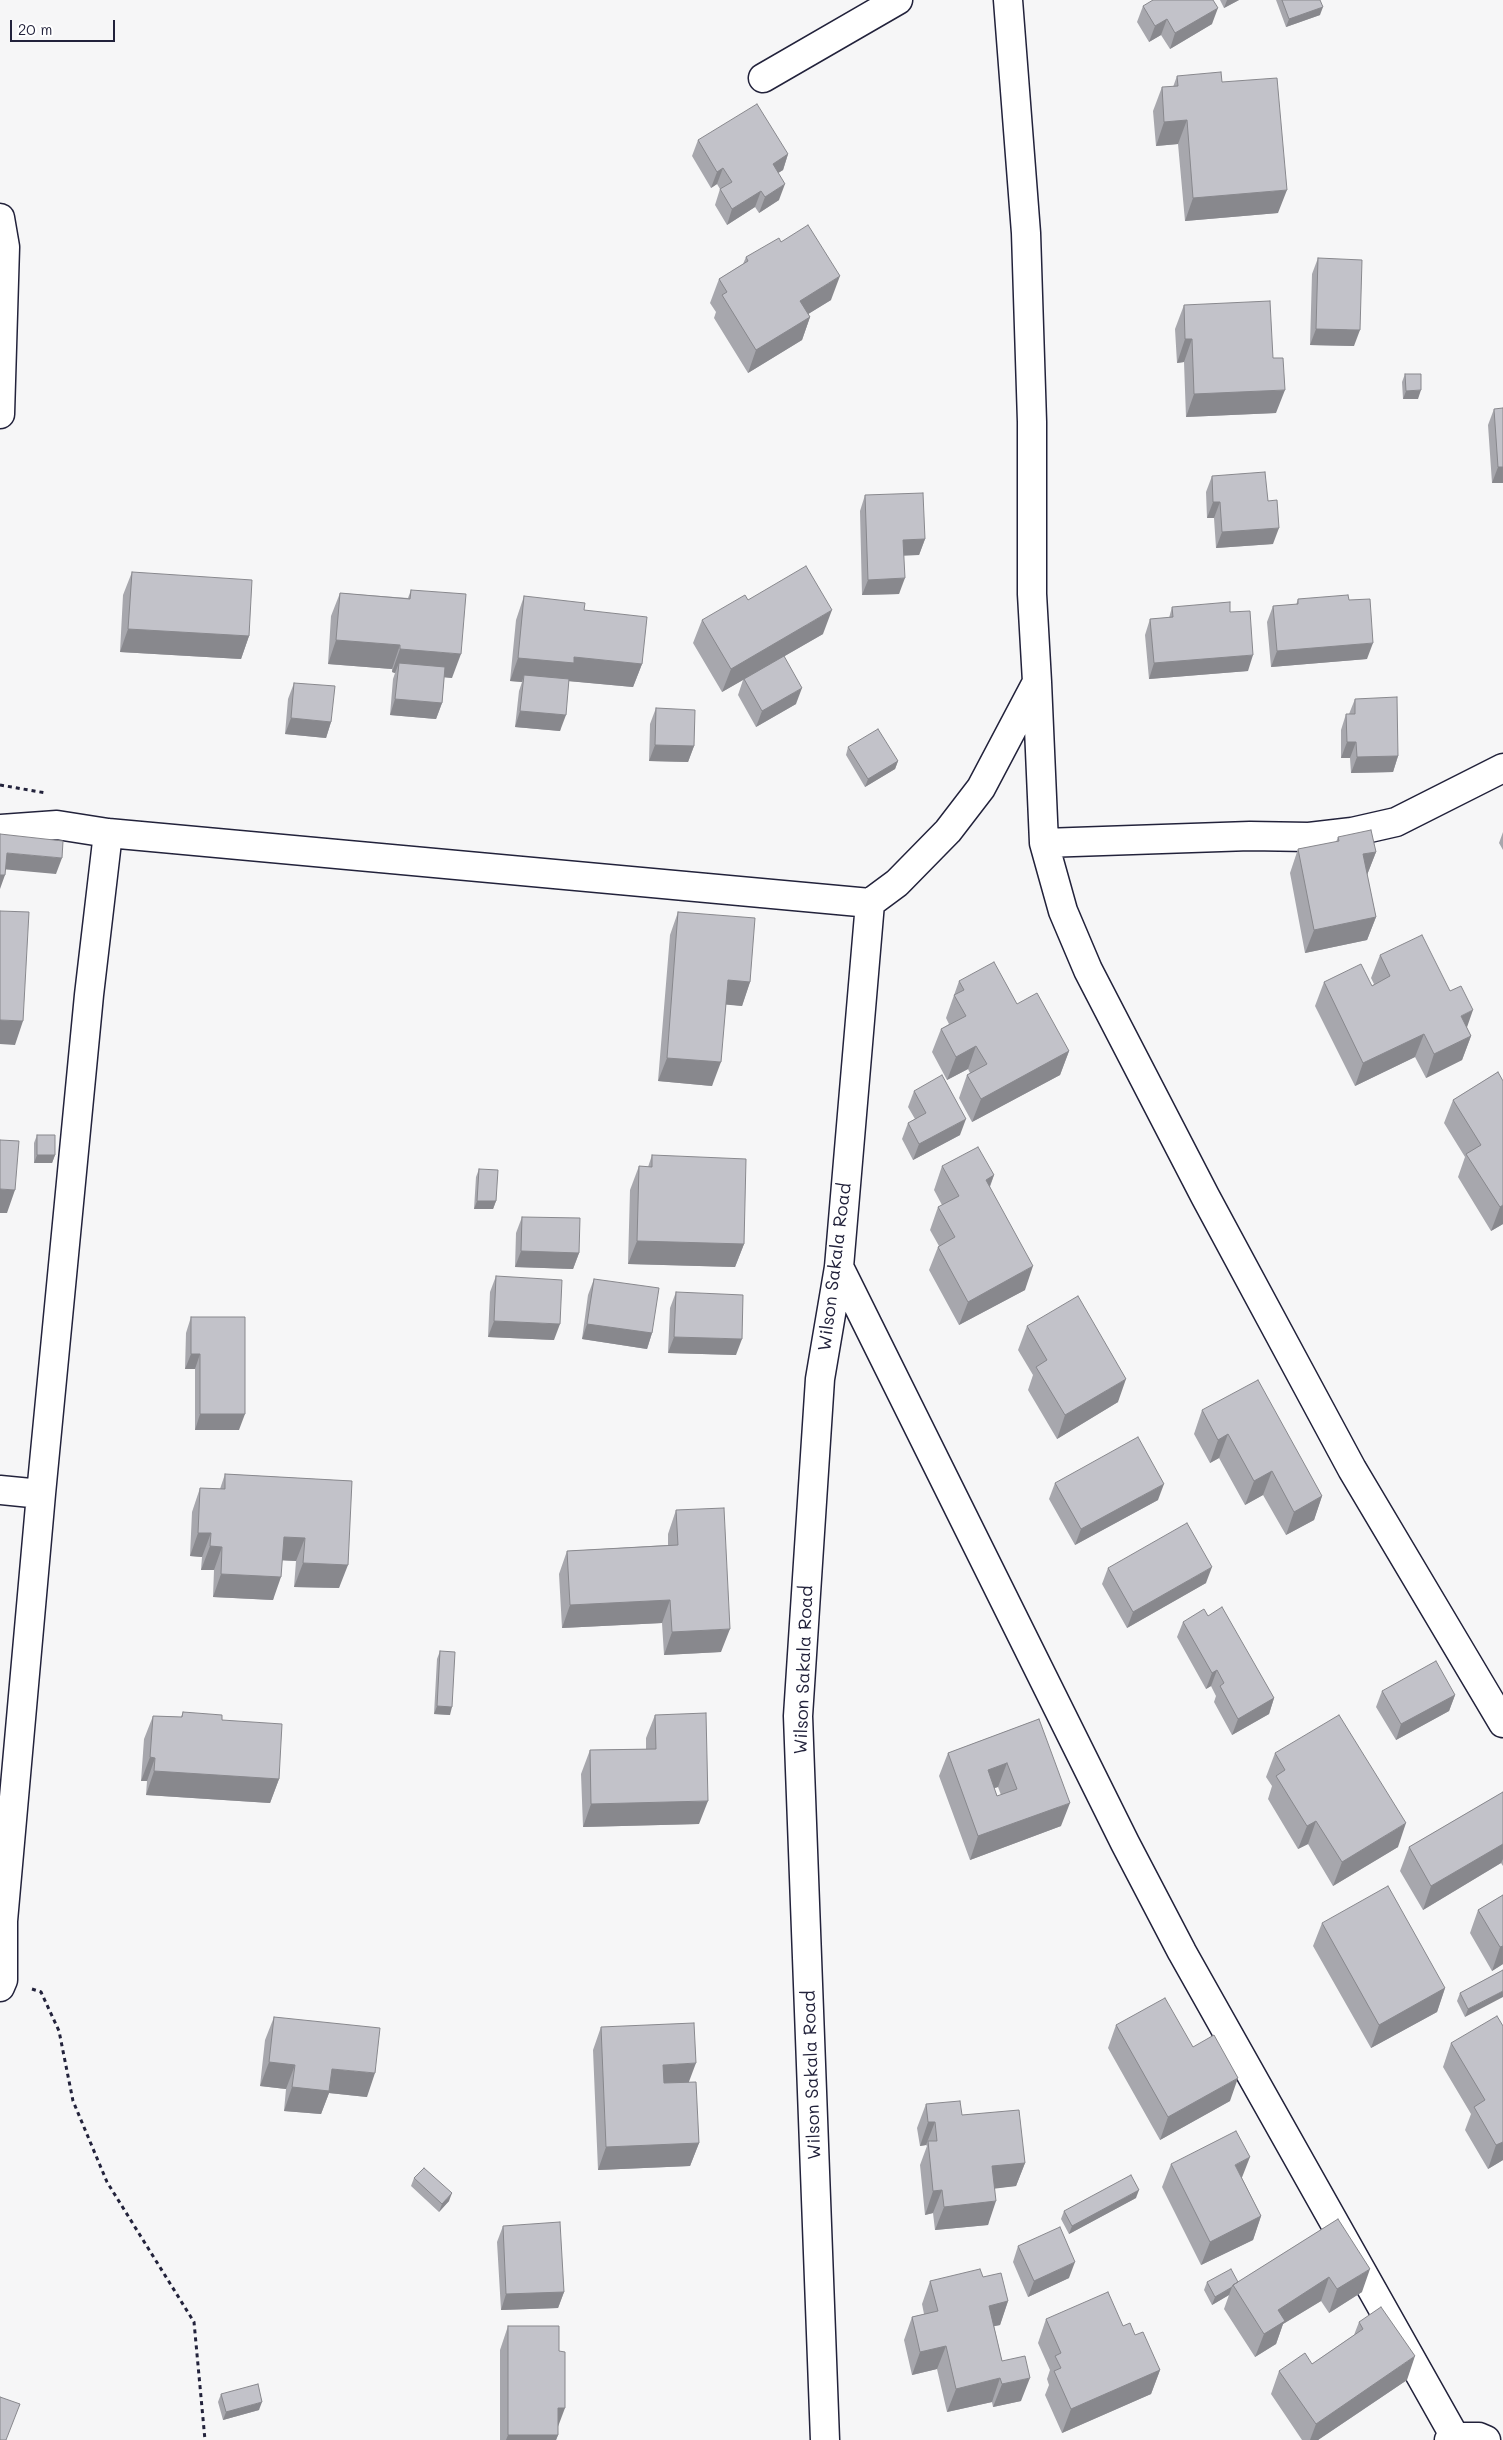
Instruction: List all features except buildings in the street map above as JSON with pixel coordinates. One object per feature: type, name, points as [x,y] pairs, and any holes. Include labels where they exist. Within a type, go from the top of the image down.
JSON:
[{"type":"street","points":[[763,78],[898,0]]},
{"type":"street","points":[[1008,0],[1026,233],[1032,422],[1032,594],[1044,843],[1063,911],[1088,970],[1205,1196],[1352,1469],[1503,1723]]},
{"type":"street","points":[[0,218],[6,247],[0,414]]},
{"type":"street","points":[[0,829],[57,825],[108,833],[870,903],[921,860],[948,831],[981,788],[1037,682]]},
{"type":"street","points":[[1044,843],[1250,836],[1309,837],[1352,832],[1396,822],[1503,768]]},
{"type":"street","points":[[1,1983],[3,1920],[41,1494],[88,1005],[108,833]]},
{"type":"street","name":"Wilson Sakala Road","points":[[825,2440],[798,1716],[820,1379],[839,1267],[870,903]]},
{"type":"street","points":[[839,1267],[1121,1834],[1182,1952],[1452,2438],[1479,2437],[1486,2440]]},
{"type":"street","points":[[0,1490],[41,1494]]},
{"type":"path","points":[[1,1983],[41,1992],[59,2031],[73,2101],[107,2182],[194,2322],[204,2440]]}]
